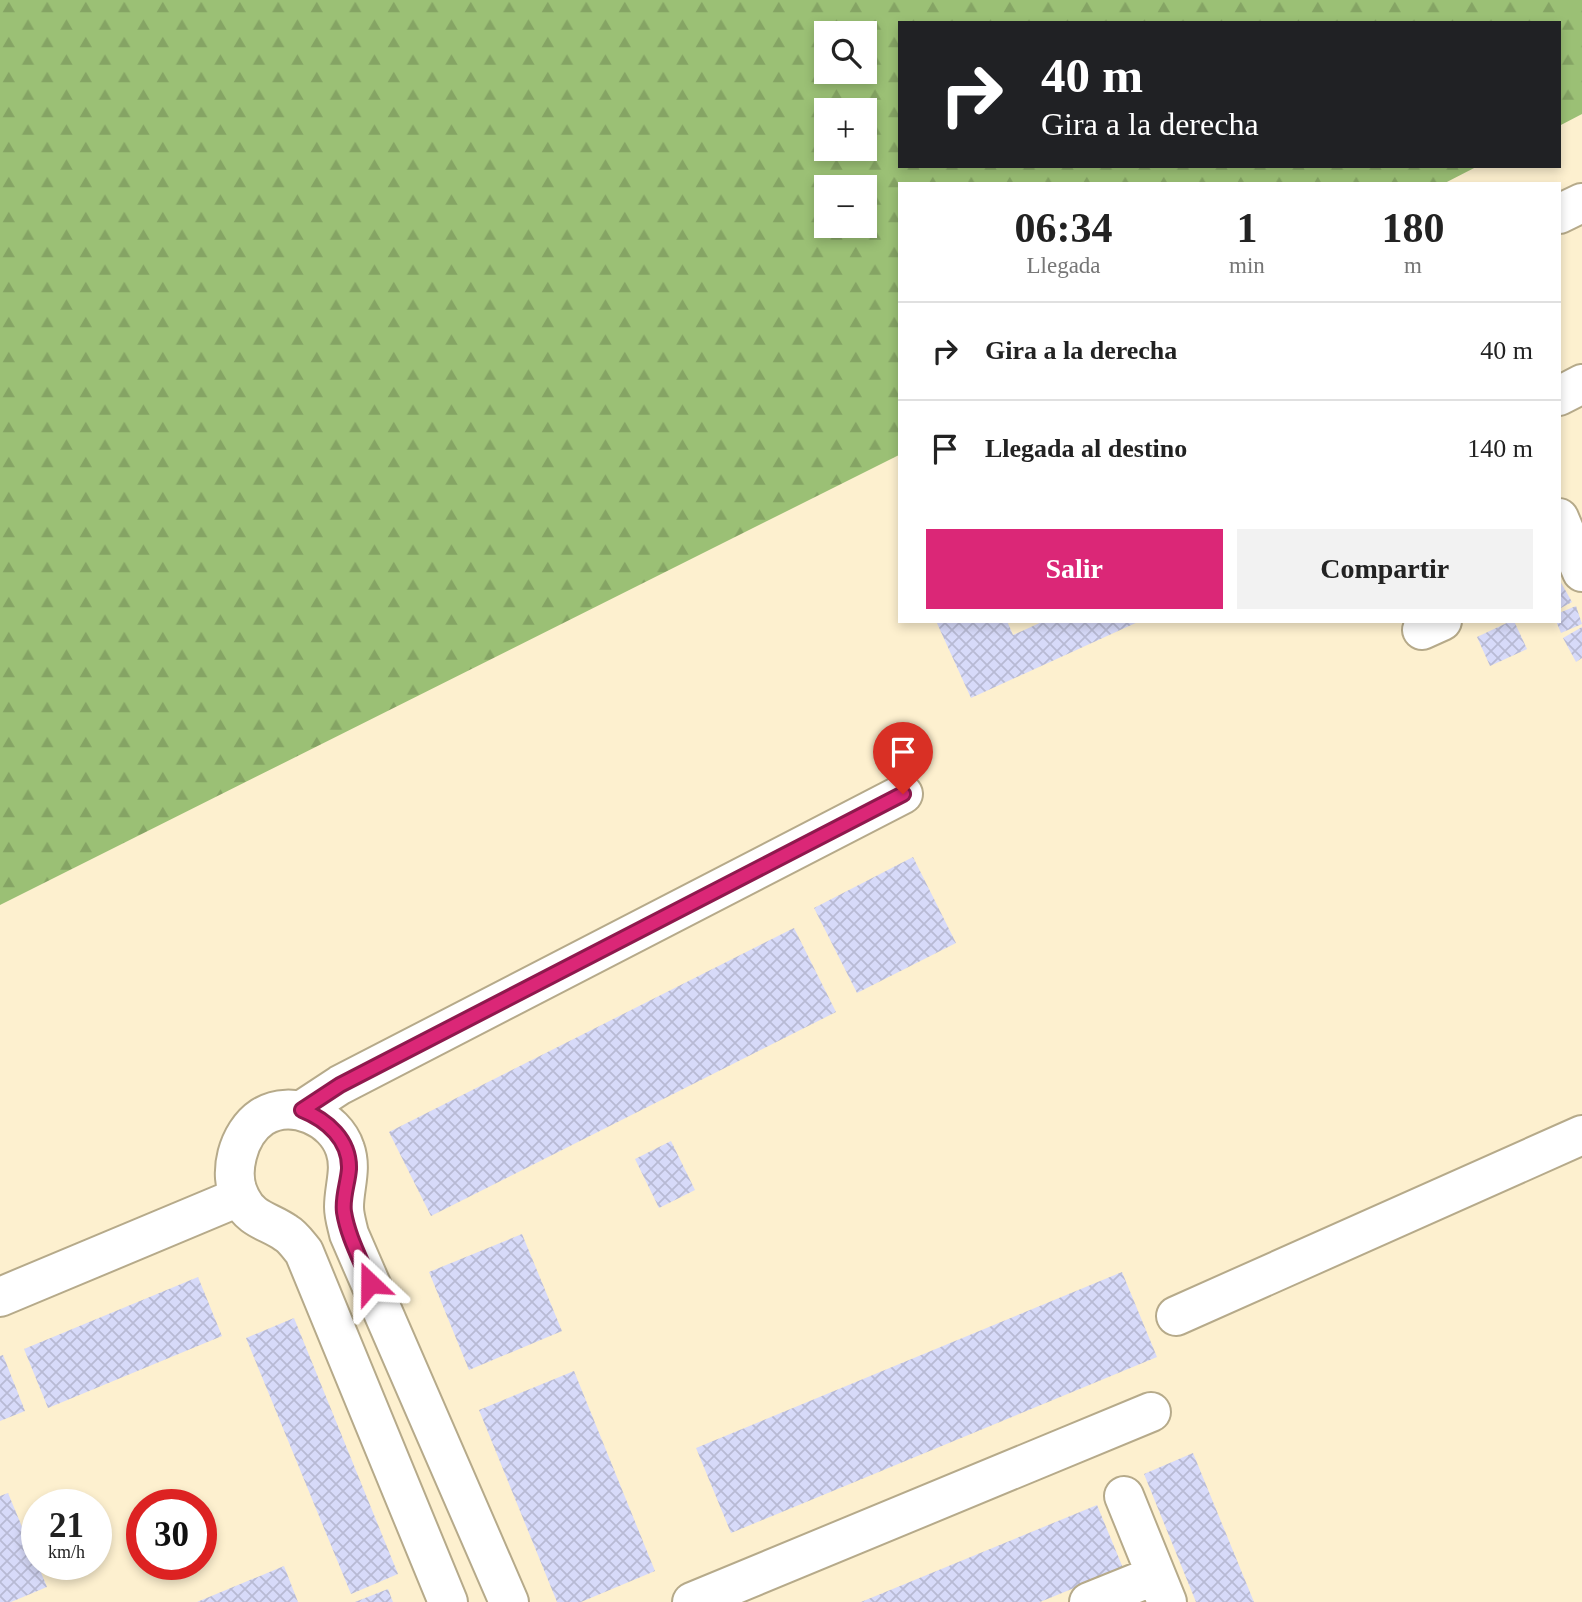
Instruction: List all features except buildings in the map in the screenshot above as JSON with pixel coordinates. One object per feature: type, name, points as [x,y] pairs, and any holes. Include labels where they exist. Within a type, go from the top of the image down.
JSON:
[{"type":"street","points":[[1561,213],[1582,203]]},
{"type":"street","points":[[1561,395],[1582,384]]},
{"type":"street","points":[[1561,525],[1573,568]]},
{"type":"street","points":[[448,1602],[304,1252],[287,1233],[268,1226],[250,1213],[239,1197],[236,1165],[246,1134],[262,1117],[302,1110],[340,1085],[903,794]]},
{"type":"street","points":[[302,1110],[318,1117],[335,1131],[345,1148],[349,1167],[344,1209],[349,1234],[509,1602]]},
{"type":"street","points":[[1176,1316],[1582,1135]]},
{"type":"street","points":[[0,1297],[239,1197]]},
{"type":"street","points":[[692,1602],[1151,1412]]},
{"type":"street","points":[[1090,1602],[1161,1588],[1124,1496]]},
{"type":"green space","points":[[0,0],[1582,0],[1582,114],[1561,125],[1561,21],[898,21],[898,168],[1474,168],[1447,182],[898,182],[898,456],[0,905]]},
{"type":"route","points":[[370,1283],[349,1234],[344,1209],[349,1167],[345,1148],[335,1131],[318,1117],[302,1110],[340,1085],[903,794]]}]
